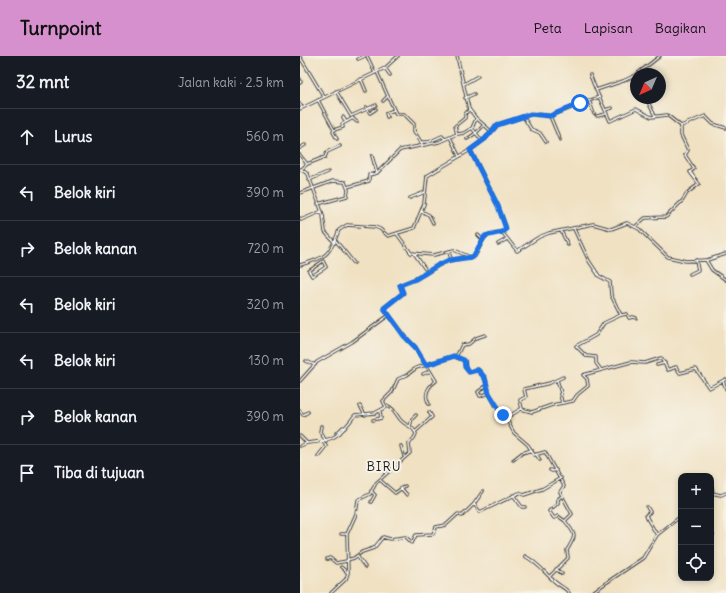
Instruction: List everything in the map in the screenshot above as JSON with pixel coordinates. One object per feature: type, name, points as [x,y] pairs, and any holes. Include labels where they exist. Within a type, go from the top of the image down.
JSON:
[{"type":"street","points":[[358,59],[366,56],[376,73],[396,115],[404,114],[414,124],[414,131],[422,143]]},
{"type":"street","points":[[300,104],[301,109],[376,73],[385,68],[398,56]]},
{"type":"street","points":[[457,56],[469,110],[491,131]]},
{"type":"street","points":[[645,68],[660,56]]},
{"type":"street","points":[[300,57],[324,97]]},
{"type":"street","points":[[385,68],[390,75]]},
{"type":"street","points":[[590,75],[606,114],[611,122],[634,109],[647,116],[668,114],[681,126],[681,135],[688,150],[686,155],[694,169],[690,172],[699,184],[687,193],[683,200],[666,217],[645,218],[635,227]]},
{"type":"street","points":[[463,84],[478,76]]},
{"type":"street","points":[[596,90],[630,78]]},
{"type":"street","points":[[300,79],[302,82],[300,83]]},
{"type":"street","points":[[361,79],[366,91]]},
{"type":"street","points":[[336,91],[352,117],[357,122]]},
{"type":"street","points":[[466,98],[474,94]]},
{"type":"street","points":[[383,101],[387,97]]},
{"type":"street","points":[[300,265],[323,258],[335,242],[339,230],[344,226],[378,228],[387,236],[416,227],[421,211],[427,176],[470,150],[482,141],[497,125],[535,113],[550,116],[599,97]]},
{"type":"street","points":[[318,100],[334,130],[333,132],[337,139]]},
{"type":"street","points":[[589,100],[594,114]]},
{"type":"street","points":[[649,104],[655,116]]},
{"type":"street","points":[[334,130],[343,127],[342,124],[352,117],[376,105]]},
{"type":"street","points":[[366,107],[370,113],[376,109]]},
{"type":"street","points":[[605,110],[612,108]]},
{"type":"street","points":[[387,117],[386,113],[394,110]]},
{"type":"street","points":[[458,134],[455,126],[465,118],[465,114],[469,110]]},
{"type":"street","points":[[597,116],[606,114]]},
{"type":"street","points":[[523,116],[531,129],[540,133],[546,142]]},
{"type":"street","points":[[550,116],[560,140]]},
{"type":"street","points":[[681,126],[705,116],[713,124],[726,128]]},
{"type":"street","points":[[343,117],[346,122]]},
{"type":"street","points":[[422,143],[439,142],[464,133],[472,128],[477,119]]},
{"type":"street","points":[[467,139],[484,125]]},
{"type":"street","points":[[472,128],[482,141]]},
{"type":"street","points":[[347,187],[368,181],[369,175],[377,172],[400,150],[428,142],[442,136],[445,139]]},
{"type":"street","points":[[450,137],[459,156]]},
{"type":"street","points":[[300,148],[305,145]]},
{"type":"street","points":[[340,146],[327,152],[325,157],[307,164],[301,169],[307,173],[322,211],[325,232],[354,263]]},
{"type":"street","points":[[429,404],[426,394],[431,385],[436,381],[415,347],[384,308],[403,293],[400,285],[416,279],[438,265],[451,259],[475,256],[482,239],[487,234],[502,232],[506,227],[484,177],[470,150]]},
{"type":"street","points":[[300,154],[307,164]]},
{"type":"street","points":[[372,156],[377,172]]},
{"type":"street","points":[[309,180],[328,172]]},
{"type":"street","points":[[300,193],[333,181],[341,180],[345,182],[348,195],[318,204]]},
{"type":"street","points":[[410,198],[425,192]]},
{"type":"street","points":[[300,218],[301,220],[322,211]]},
{"type":"street","points":[[421,211],[429,215],[433,223]]},
{"type":"street","points":[[502,232],[517,251],[542,236],[561,231],[593,224],[611,229],[627,223],[635,227],[653,241],[666,255],[678,260],[707,260],[726,254]]},
{"type":"street","points":[[574,229],[582,248],[599,276],[610,282],[612,295],[621,315]]},
{"type":"street","points":[[561,231],[568,245]]},
{"type":"street","points":[[397,234],[410,252],[434,255],[456,251],[467,257]]},
{"type":"street","points":[[478,235],[482,239]]},
{"type":"street","points":[[498,244],[507,239]]},
{"type":"street","points":[[449,252],[451,259]]},
{"type":"street","points":[[414,253],[426,269]]},
{"type":"street","points":[[690,274],[698,270],[696,260]]},
{"type":"street","points":[[707,260],[712,270],[726,280]]},
{"type":"street","points":[[314,261],[316,265]]},
{"type":"street","points":[[323,261],[326,266],[312,276],[308,271],[316,265],[323,261]]},
{"type":"street","points":[[601,370],[596,363],[596,357],[586,356],[576,346],[596,335],[605,322],[627,314],[629,318],[636,318]]},
{"type":"street","points":[[300,381],[315,365],[338,348],[352,342],[389,315]]},
{"type":"street","points":[[456,357],[462,344],[469,344],[476,338],[485,335]]},
{"type":"street","points":[[331,593],[346,579],[348,573],[347,534],[355,518],[359,499],[367,496],[380,480],[404,456],[411,452],[409,444],[415,437],[415,432],[410,426],[403,423],[391,408],[386,406],[383,401],[392,392],[398,378],[407,375],[416,368],[456,357],[465,361],[465,367],[469,372],[477,369],[485,378],[486,386],[497,408],[506,418],[514,433],[532,450],[534,454],[536,454],[540,460]]},
{"type":"street","points":[[522,408],[532,412],[552,405],[573,401],[577,395],[588,387],[587,380],[583,375],[631,362],[645,363],[663,358],[668,370],[676,366],[680,373],[696,369],[710,388],[726,379]]},
{"type":"street","points":[[306,361],[315,365]]},
{"type":"street","points":[[657,366],[665,363]]},
{"type":"street","points":[[423,374],[430,371]]},
{"type":"street","points":[[522,408],[520,400],[526,397],[524,389],[563,377]]},
{"type":"street","points":[[557,380],[562,403]]},
{"type":"street","points":[[723,381],[726,389]]},
{"type":"street","points":[[486,386],[478,392],[480,396],[489,393]]},
{"type":"street","points":[[360,406],[365,415]]},
{"type":"street","points":[[300,446],[307,443],[325,442],[346,428],[355,415],[365,415],[380,411],[386,406]]},
{"type":"street","points":[[506,418],[522,408]]},
{"type":"street","points":[[300,411],[303,414],[308,412]]},
{"type":"street","points":[[373,420],[381,418],[380,411]]},
{"type":"street","points":[[415,432],[421,428],[429,418],[432,417],[429,412]]},
{"type":"street","points":[[410,426],[412,419],[416,415]]},
{"type":"street","points":[[318,456],[326,446],[320,432],[322,428],[321,426]]},
{"type":"street","points":[[336,433],[340,432]]},
{"type":"street","points":[[300,436],[307,443]]},
{"type":"street","points":[[401,446],[404,456]]},
{"type":"street","points":[[513,460],[522,453],[532,450]]},
{"type":"street","points":[[536,454],[545,452],[561,478],[565,487],[560,491],[572,514],[566,521]]},
{"type":"street","points":[[550,470],[556,470]]},
{"type":"street","points":[[474,504],[480,512],[520,493],[524,495],[538,490],[561,478]]},
{"type":"street","points":[[380,480],[394,493],[405,486]]},
{"type":"street","points":[[400,488],[407,495]]},
{"type":"street","points":[[326,559],[332,559],[336,563],[347,561],[362,552],[374,548],[382,537],[390,539],[406,537],[412,543],[416,535],[433,534],[436,527],[446,525],[458,514],[462,516],[484,491]]},
{"type":"street","points":[[371,492],[375,495],[371,502]]},
{"type":"street","points":[[714,493],[721,495],[726,494]]},
{"type":"street","points":[[513,496],[522,507],[525,507]]},
{"type":"street","points":[[550,576],[568,558],[567,550],[574,539],[574,535],[566,521],[558,516],[554,518],[549,511],[562,496]]},
{"type":"street","points":[[647,507],[650,512],[646,515],[647,518],[657,535]]},
{"type":"street","points":[[591,593],[643,558],[657,535],[678,518]]},
{"type":"street","points":[[341,534],[347,534]]},
{"type":"street","points":[[357,556],[365,567]]},
{"type":"street","points":[[525,556],[538,564],[569,593]]},
{"type":"street","points":[[340,567],[348,573]]},
{"type":"street","points":[[556,569],[562,574]]},
{"type":"district","name":"BIRU","points":[[384,466]]},
{"type":"route","points":[[503,415],[497,408],[489,393],[485,378],[477,369],[471,373],[469,372],[465,367],[464,360],[454,356],[426,365],[414,344],[404,336],[384,308],[403,293],[399,286],[400,285],[416,279],[438,265],[450,260],[475,256],[485,236],[489,233],[502,232],[506,229],[498,206],[479,165],[470,150],[485,139],[494,126],[531,114],[550,116],[580,103]]}]
